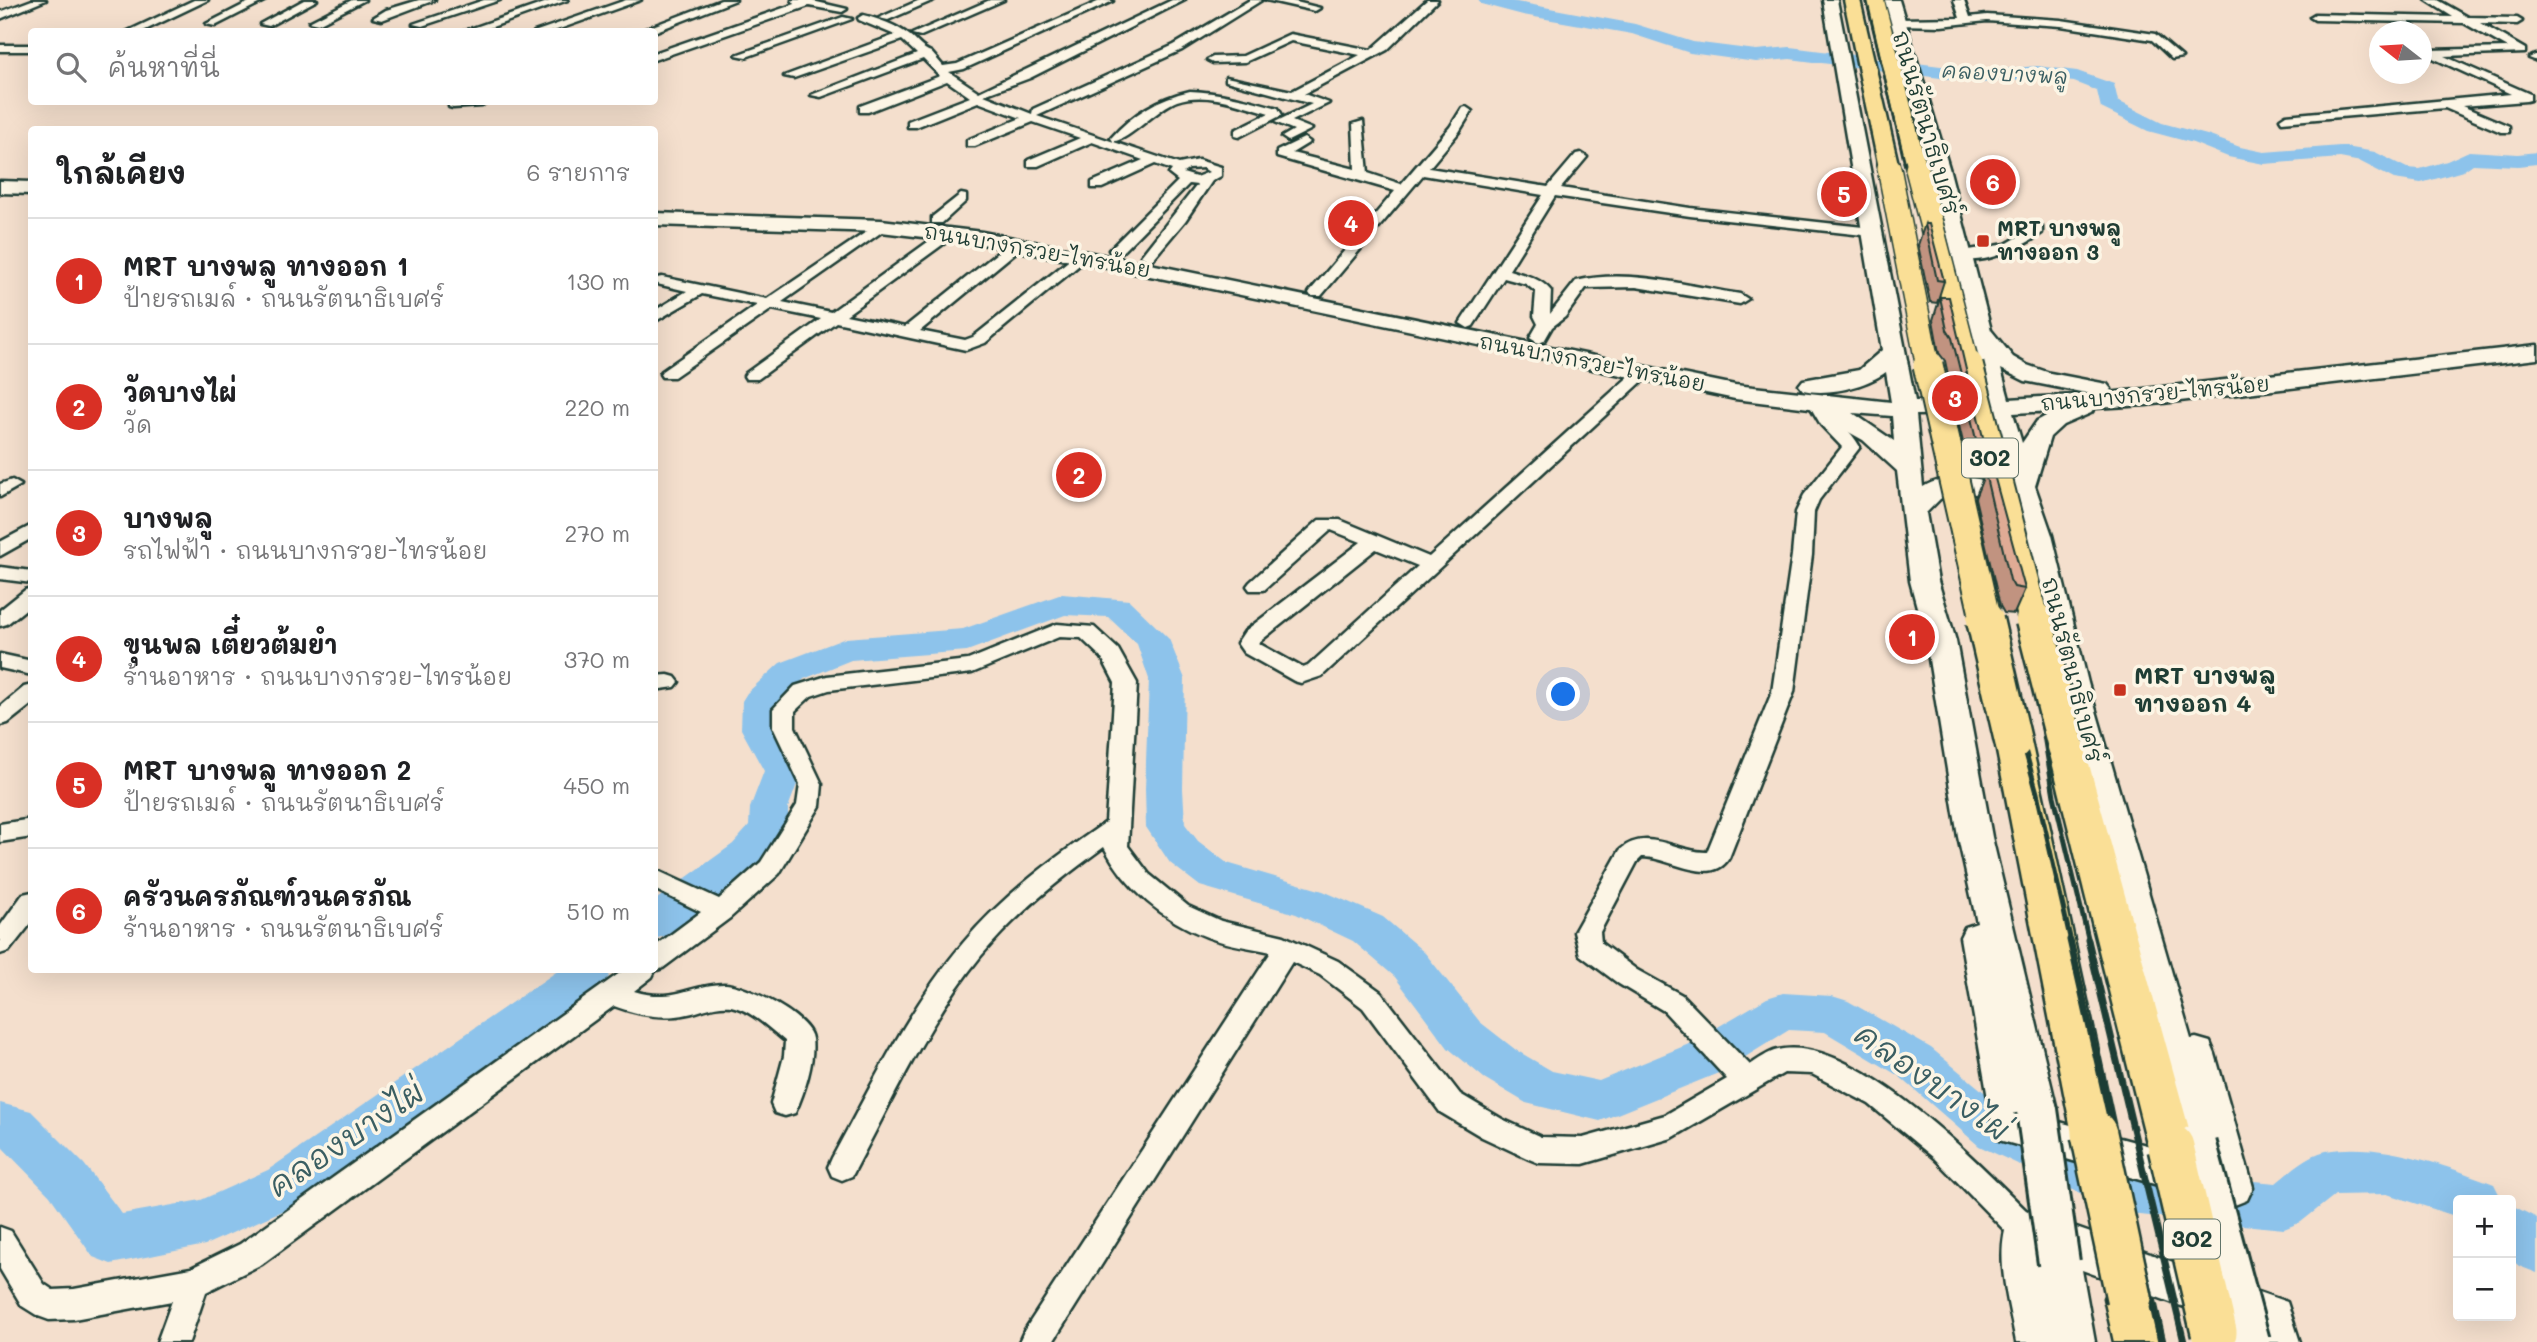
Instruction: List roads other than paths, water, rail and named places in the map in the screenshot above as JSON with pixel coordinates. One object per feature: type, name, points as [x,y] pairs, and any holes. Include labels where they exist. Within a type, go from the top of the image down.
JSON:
[{"type":"main road","points":[[1830,0],[1902,402],[1913,513],[1924,581],[1941,641],[1968,797],[2037,1110],[2073,1342]]},
{"type":"main road","name":"ถนนรัตนาธิเบศร์","points":[[1852,0],[1889,168],[1940,425],[2013,741],[2134,1320]]},
{"type":"main road","name":"ถนนรัตนาธิเบศร์","points":[[1876,0],[2066,746],[2184,1146],[2226,1339]]},
{"type":"main road","name":"ถนนรัตนาธิเบศร์","points":[[1892,0],[1963,255],[1977,319],[2023,489],[2036,522],[2073,683],[2182,1076],[2184,1146]]},
{"type":"main road","points":[[0,187],[28,188]]},
{"type":"main road","points":[[0,197],[28,198]]},
{"type":"main road","name":"ถนนบางกรวย-ไทรน้อย","points":[[658,208],[721,208],[943,227],[1116,250],[1468,323],[1542,331],[1818,397]]},
{"type":"main road","name":"ถนนบางกรวย-ไทรน้อย","points":[[658,219],[943,227],[1735,392],[1902,402],[2146,398],[2537,352]]},
{"type":"main road","points":[[1880,281],[1892,298],[1905,305],[1932,311],[1961,309],[1968,305],[1971,293]]},
{"type":"main road","points":[[1977,319],[1991,350],[2005,363],[2046,380],[2099,389]]},
{"type":"main road","name":"ถนนบางกรวย-ไทรน้อย","points":[[1999,401],[2537,334]]},
{"type":"main road","points":[[1818,397],[1879,370],[1892,352]]},
{"type":"main road","points":[[1818,397],[1878,437],[1909,469]]},
{"type":"main road","points":[[2023,489],[2033,441],[2045,426],[2084,408],[2146,398]]},
{"type":"main road","points":[[1913,513],[1925,498],[1938,489],[1954,486],[1980,488],[2014,499],[2028,509],[2036,522]]},
{"type":"main road","points":[[1968,797],[1955,810],[2013,1127],[2232,1187],[2136,834],[2111,820]]},
{"type":"main road","points":[[2038,1342],[2026,1275],[2025,1230],[2271,1317],[2278,1342]]},
{"type":"street","points":[[0,16],[41,0]]},
{"type":"street","points":[[140,28],[203,0]]},
{"type":"street","points":[[211,24],[261,0]]},
{"type":"street","points":[[265,24],[312,0]]},
{"type":"street","points":[[314,22],[360,0]]},
{"type":"street","points":[[378,18],[430,0]]},
{"type":"street","points":[[418,24],[495,0]]},
{"type":"street","points":[[478,28],[564,0]]},
{"type":"street","points":[[551,28],[636,0]]},
{"type":"street","points":[[653,28],[731,0]]},
{"type":"street","points":[[792,0],[848,9],[873,17],[911,35],[948,72]]},
{"type":"street","points":[[873,17],[929,0]]},
{"type":"street","points":[[790,76],[911,35],[999,0]]},
{"type":"street","points":[[912,124],[1038,70],[1180,0]]},
{"type":"street","points":[[971,143],[1095,87],[1223,23],[1252,0]]},
{"type":"street","points":[[1271,0],[1315,8]]},
{"type":"street","points":[[1294,95],[1383,48],[1433,0]]},
{"type":"street","points":[[1959,0],[1966,20]]},
{"type":"street","points":[[2431,0],[2536,58]]},
{"type":"street","points":[[864,109],[1108,1]]},
{"type":"street","points":[[658,56],[808,3]]},
{"type":"street","points":[[742,55],[848,9]]},
{"type":"street","points":[[873,17],[884,25],[911,35],[927,54],[981,95],[1185,171],[1207,165],[1216,170],[1148,256]]},
{"type":"street","points":[[2315,17],[2517,21]]},
{"type":"street","points":[[1898,22],[2027,19],[2155,37],[2176,57]]},
{"type":"street","points":[[1213,60],[1245,59],[1290,37],[1369,54]]},
{"type":"street","points":[[0,48],[28,48]]},
{"type":"street","points":[[2521,51],[2428,52],[2531,96]]},
{"type":"street","points":[[817,95],[927,54]]},
{"type":"street","points":[[2495,62],[2536,58]]},
{"type":"street","points":[[1230,79],[1323,103],[1281,122],[1306,129],[1288,137],[1304,142],[1281,154],[1362,175],[1403,189]]},
{"type":"street","points":[[1117,138],[1162,102],[1191,93],[1274,111],[1276,115],[1238,133]]},
{"type":"street","points":[[2286,119],[2531,96]]},
{"type":"street","points":[[2445,103],[2505,129]]},
{"type":"street","points":[[1316,293],[1455,129],[1466,111]]},
{"type":"street","points":[[1034,115],[1117,138],[1185,171]]},
{"type":"street","points":[[1359,124],[1362,175]]},
{"type":"street","points":[[1033,163],[1092,138]]},
{"type":"street","points":[[1468,323],[1552,192],[1581,156]]},
{"type":"street","points":[[1097,185],[1155,159]]},
{"type":"street","points":[[1419,170],[1690,212],[1872,232]]},
{"type":"street","points":[[1116,250],[1181,186],[1185,171]]},
{"type":"street","points":[[752,376],[834,318],[943,227],[961,198]]},
{"type":"street","points":[[1142,223],[1160,223],[1172,228]]},
{"type":"street","points":[[668,374],[881,226]]},
{"type":"street","points":[[1963,255],[2010,248],[2021,244],[2037,230]]},
{"type":"street","points":[[906,334],[1017,244]]},
{"type":"street","points":[[662,281],[953,344],[972,344],[1082,257]]},
{"type":"street","points":[[1499,272],[1539,285],[1544,291],[1542,331]]},
{"type":"street","points":[[1542,331],[1560,314],[1581,284],[1594,281],[1620,281],[1740,299]]},
{"type":"street","points":[[662,307],[700,289]]},
{"type":"street","points":[[1374,541],[1252,636],[1247,643],[1251,648],[1301,676],[1315,671],[1641,374]]},
{"type":"street","points":[[1738,1073],[1673,1003],[1600,958],[1589,948],[1587,932],[1628,856],[1636,849],[1647,848],[1708,863],[1717,858],[1783,692],[1802,555],[1805,512],[1810,499],[1851,447],[1849,440],[1824,422],[1818,397]]},
{"type":"street","points":[[1257,586],[1326,524],[1333,524],[1432,565]]},
{"type":"street","points":[[0,550],[28,532]]},
{"type":"street","points":[[0,573],[28,588]]},
{"type":"street","points":[[0,620],[28,593]]},
{"type":"street","points":[[658,957],[713,908],[770,868],[808,806],[811,784],[784,727],[784,709],[803,691],[827,683],[972,666],[1057,629],[1087,632],[1111,654],[1126,683],[1116,847],[1140,881],[1179,914],[1216,930],[1275,943],[1329,968],[1372,1000],[1450,1103],[1492,1128],[1539,1150],[1583,1151],[1672,1126],[1738,1073],[1780,1061],[1815,1063],[1879,1095],[1944,1149],[2025,1230]]},
{"type":"street","points":[[0,661],[28,667]]},
{"type":"street","points":[[0,718],[28,695]]},
{"type":"street","points":[[842,1167],[928,1010],[960,965],[1008,914],[1073,856],[1118,825]]},
{"type":"street","points":[[0,833],[28,829]]},
{"type":"street","points":[[664,883],[713,908]]},
{"type":"street","points":[[0,944],[28,908]]},
{"type":"street","points":[[1035,1342],[1287,948]]},
{"type":"street","points":[[0,1241],[33,1295],[48,1305],[74,1304],[194,1282],[251,1254],[639,973]]},
{"type":"street","points":[[612,993],[633,1004],[657,1006],[686,1004],[710,996],[733,996],[770,1012],[799,1037],[798,1056],[785,1104]]},
{"type":"street","points":[[173,1342],[194,1282]]},
{"type":"waterway","name":"คลองบางพลู","points":[[1487,0],[1523,10],[1635,29],[1690,47],[1756,56],[1790,53],[1980,77],[2037,72],[2077,77],[2107,88],[2108,104],[2155,127],[2200,139],[2235,153],[2264,158],[2340,152],[2367,157],[2402,174],[2421,176],[2455,166],[2469,157],[2518,160],[2537,158]]},
{"type":"waterway","name":"คลองบางไผ่","points":[[658,920],[747,855],[768,830],[769,808],[783,771],[759,729],[760,701],[792,671],[846,649],[967,640],[1062,604],[1117,607],[1152,639],[1167,679],[1164,789],[1166,827],[1184,852],[1214,875],[1308,902],[1368,929],[1410,965],[1464,1035],[1500,1064],[1542,1089],[1600,1101],[1705,1058],[1783,1011],[1832,1014],[1915,1062],[1996,1131],[2129,1192],[2284,1206],[2326,1173],[2387,1172],[2461,1195]]},
{"type":"waterway","name":"คลองบางไผ่","points":[[0,1124],[14,1126],[67,1180],[111,1240],[205,1222],[285,1186],[587,973]]},
{"type":"waterway","name":"คลองบางไผ่","points":[[2516,1232],[2537,1249]]},
{"type":"railway","points":[[1866,0],[1905,163]]},
{"type":"railway","points":[[1904,162],[1931,243]]},
{"type":"railway","points":[[1896,165],[1908,250],[1933,367]]},
{"type":"railway","points":[[1938,266],[1951,317]]},
{"type":"railway","points":[[1961,358],[1963,367]]},
{"type":"railway","points":[[1933,365],[1989,622]]},
{"type":"railway","points":[[1963,365],[1974,413]]},
{"type":"railway","points":[[1981,440],[1995,494]]},
{"type":"railway","points":[[2015,579],[2026,622]]},
{"type":"railway","points":[[1989,620],[2037,793],[2071,942]]},
{"type":"railway","points":[[2025,620],[2054,796],[2089,942]]},
{"type":"railway","points":[[2070,940],[2161,1342]]},
{"type":"railway","points":[[2088,940],[2184,1342]]},
{"type":"place","name":"ครัวนครภัณฑ์วนครภัณ","points":[[1993,182]]},
{"type":"place","name":"MRT บางพลู ทางออก 2","points":[[1844,194]]},
{"type":"place","name":"ขุนพล เตี๋ยวต้มยำ","points":[[1351,223]]},
{"type":"place","name":"MRT บางพลู ทางออก 3","points":[[1983,241]]},
{"type":"place","name":"บางพลู","points":[[1955,398]]},
{"type":"place","name":"วัดบางไผ่","points":[[1079,475]]},
{"type":"place","name":"MRT บางพลู ทางออก 1","points":[[1912,637]]},
{"type":"place","name":"MRT บางพลู ทางออก 4","points":[[2120,690]]}]
